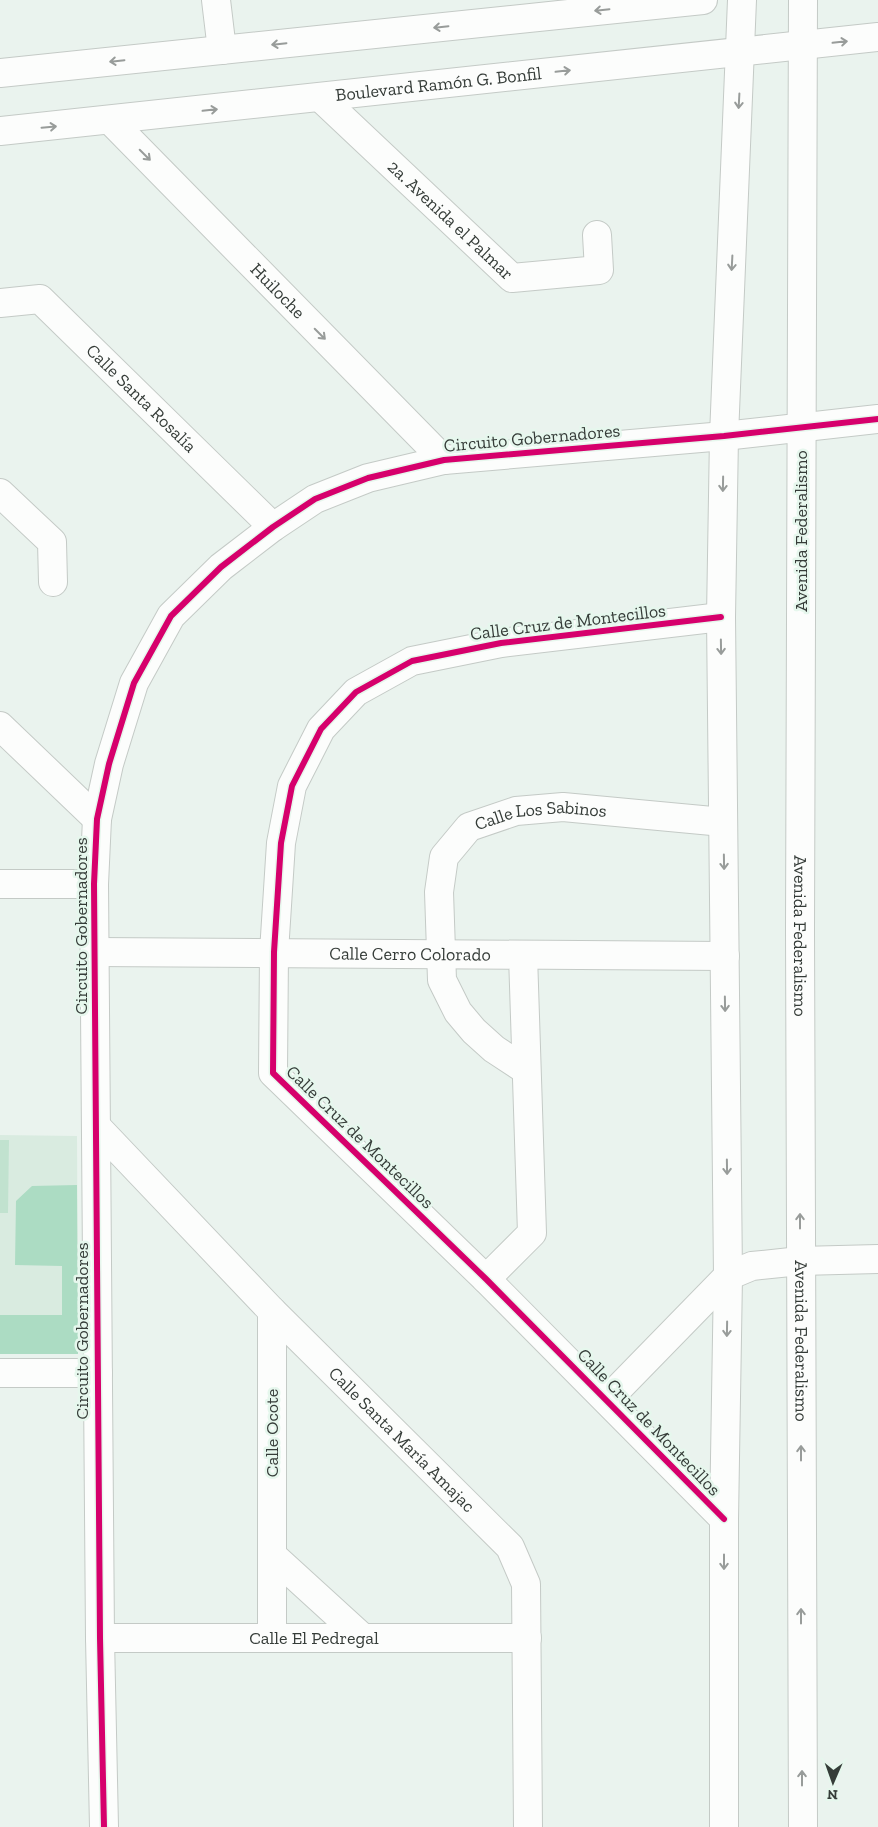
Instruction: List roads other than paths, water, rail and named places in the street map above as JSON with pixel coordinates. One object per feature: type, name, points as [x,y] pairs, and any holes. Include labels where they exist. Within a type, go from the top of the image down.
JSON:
[{"type":"street","points":[[216,0],[222,50]]},
{"type":"street","points":[[0,73],[222,50],[538,8],[703,0]]},
{"type":"street","points":[[724,1827],[724,1519],[728,1276],[721,617],[724,436],[742,0]]},
{"type":"street","name":"Avenida Federalismo","points":[[802,0],[800,1261],[803,1827]]},
{"type":"street","name":"Boulevard Ramón G. Bonfil","points":[[0,131],[111,121],[878,37]]},
{"type":"street","name":"2a. Avenida el Palmar","points":[[321,98],[512,278],[599,270],[597,235]]},
{"type":"street","name":"Huiloche","points":[[111,121],[444,460]]},
{"type":"street","name":"Calle Santa Rosalía","points":[[0,303],[40,299],[273,527]]},
{"type":"street","name":"Circuito Gobernadores","points":[[104,1827],[100,1638],[94,884],[97,819],[109,764],[134,683],[171,616],[221,567],[273,527],[315,499],[368,478],[444,460],[724,436],[878,419]]},
{"type":"street","points":[[0,493],[52,542],[53,582]]},
{"type":"street","name":"Calle Cruz de Montecillos","points":[[721,617],[501,643],[412,661],[356,692],[321,729],[292,786],[281,843],[274,952],[273,1073],[486,1279],[724,1519]]},
{"type":"street","points":[[0,726],[97,819]]},
{"type":"street","name":"Calle Los Sabinos","points":[[526,1070],[494,1049],[474,1031],[458,1012],[442,980],[439,892],[444,856],[469,827],[516,810],[563,807],[723,822]]},
{"type":"street","points":[[0,884],[94,884]]},
{"type":"street","name":"Calle Cerro Colorado","points":[[95,952],[725,956]]},
{"type":"street","points":[[486,1279],[532,1233],[523,955]]},
{"type":"street","name":"Calle Santa María Amajac","points":[[96,1126],[272,1312],[510,1547],[526,1584],[528,1827]]},
{"type":"street","points":[[728,1276],[752,1266],[800,1261],[878,1259]]},
{"type":"street","name":"Calle Cruz de Montecillos","points":[[607,1400],[728,1276]]},
{"type":"street","name":"Calle Ocote","points":[[272,1312],[272,1638]]},
{"type":"street","points":[[0,1373],[98,1373]]},
{"type":"street","points":[[272,1555],[363,1638]]},
{"type":"street","name":"Calle El Pedregal","points":[[100,1638],[527,1638]]}]
